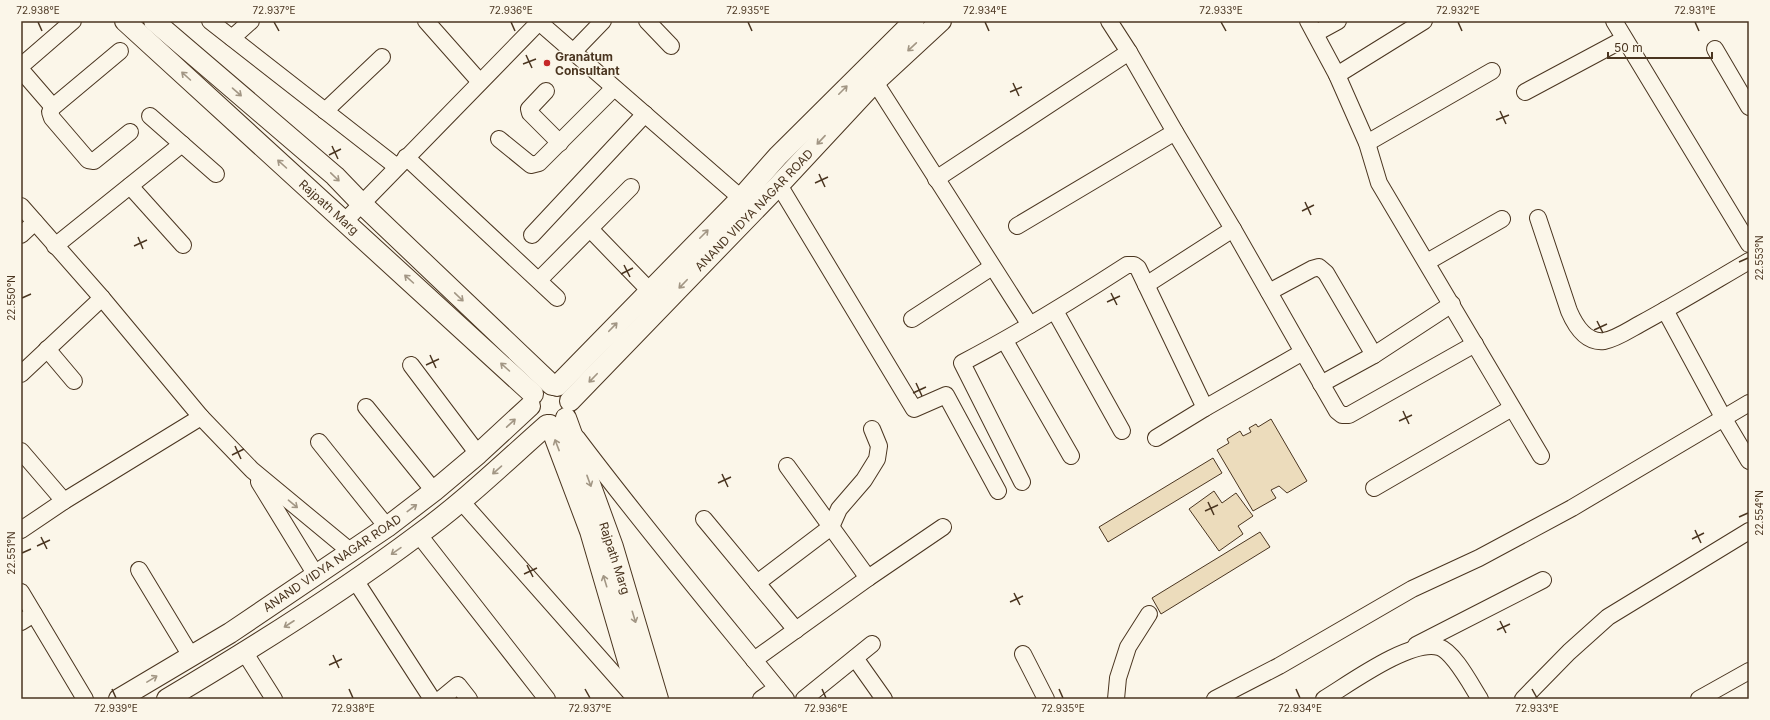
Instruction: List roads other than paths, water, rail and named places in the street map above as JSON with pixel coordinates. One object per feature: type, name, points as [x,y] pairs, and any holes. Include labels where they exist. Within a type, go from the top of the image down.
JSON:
[{"type":"main road","name":"Rajpath Marg","points":[[125,21],[345,221],[532,400]]},
{"type":"main road","name":"Rajpath Marg","points":[[154,21],[335,176],[361,203],[554,385]]},
{"type":"main road","name":"ANAND VIDYA NAGAR ROAD","points":[[554,385],[741,198],[778,156],[914,21]]},
{"type":"main road","name":"ANAND VIDYA NAGAR ROAD","points":[[167,699],[245,653],[355,580],[419,535],[561,420],[875,82],[941,21]]},
{"type":"main road","points":[[545,385],[554,385],[567,392],[561,420],[536,420],[530,412],[535,391],[545,385]]},
{"type":"main road","name":"ANAND VIDYA NAGAR ROAD","points":[[118,699],[230,633],[387,527],[434,491],[478,454],[532,400]]},
{"type":"main road","name":"Rajpath Marg","points":[[561,420],[590,532],[639,699]]},
{"type":"main road","name":"Rajpath Marg","points":[[561,420],[612,547],[658,699]]},
{"type":"street","points":[[21,66],[73,21]]},
{"type":"street","points":[[210,21],[325,111],[401,162],[539,280],[557,298]]},
{"type":"street","points":[[232,38],[251,21]]},
{"type":"street","points":[[426,21],[480,82]]},
{"type":"street","points":[[573,52],[603,21]]},
{"type":"street","points":[[647,21],[671,46]]},
{"type":"street","points":[[1108,21],[1129,52],[1233,229],[1337,411],[1342,415],[1349,415],[1475,344]]},
{"type":"street","points":[[1338,21],[1312,27],[1367,143],[1379,183],[1541,456]]},
{"type":"street","points":[[1336,75],[1424,21]]},
{"type":"street","points":[[1614,21],[1749,244]]},
{"type":"street","points":[[345,221],[539,22],[741,198]]},
{"type":"street","points":[[1525,92],[1624,39]]},
{"type":"street","points":[[1715,49],[1749,107]]},
{"type":"street","points":[[120,51],[53,107],[50,112],[52,118],[88,160],[94,161],[130,132]]},
{"type":"street","points":[[936,179],[1129,52]]},
{"type":"street","points":[[325,111],[382,57]]},
{"type":"street","points":[[21,70],[53,107]]},
{"type":"street","points":[[1367,143],[1492,71]]},
{"type":"street","points":[[875,82],[1030,325]]},
{"type":"street","points":[[499,139],[531,165],[539,163],[614,88]]},
{"type":"street","points":[[546,91],[529,109],[530,113],[560,143]]},
{"type":"street","points":[[532,235],[645,114]]},
{"type":"street","points":[[150,116],[216,174]]},
{"type":"street","points":[[1017,226],[1175,132]]},
{"type":"street","points":[[56,246],[182,144]]},
{"type":"street","points":[[779,185],[914,409],[946,395],[998,491]]},
{"type":"street","points":[[130,186],[183,245]]},
{"type":"street","points":[[539,280],[631,187]]},
{"type":"street","points":[[21,206],[102,298],[201,417],[252,470],[350,551]]},
{"type":"street","points":[[1538,218],[1575,325],[1583,333],[1594,339],[1603,341],[1616,337],[1749,261]]},
{"type":"street","points":[[1427,262],[1502,219]]},
{"type":"street","points":[[21,235],[35,222]]},
{"type":"street","points":[[590,229],[649,290]]},
{"type":"street","points":[[1146,285],[1233,229]]},
{"type":"street","points":[[1022,482],[962,363],[1056,311],[1127,265],[1134,265],[1138,268],[1205,408]]},
{"type":"street","points":[[912,319],[992,267]]},
{"type":"street","points":[[1269,292],[1312,269],[1319,267],[1326,273],[1374,355]]},
{"type":"street","points":[[21,374],[102,298]]},
{"type":"street","points":[[1321,384],[1374,355],[1452,304]]},
{"type":"street","points":[[1665,310],[1724,419],[1749,461]]},
{"type":"street","points":[[1056,311],[1122,431]]},
{"type":"street","points":[[1005,340],[1071,456]]},
{"type":"street","points":[[48,350],[74,381]]},
{"type":"street","points":[[1156,438],[1303,352]]},
{"type":"street","points":[[410,365],[478,454]]},
{"type":"street","points":[[1215,699],[1279,666],[1412,590],[1479,558],[1554,518],[1749,404]]},
{"type":"street","points":[[366,407],[434,491]]},
{"type":"street","points":[[1374,488],[1512,408]]},
{"type":"street","points":[[21,530],[64,501],[201,417]]},
{"type":"street","points":[[561,420],[602,469],[632,511],[782,694],[761,699]]},
{"type":"street","points":[[757,583],[831,527],[840,509],[864,480],[877,459],[879,446],[872,429]]},
{"type":"street","points":[[319,442],[387,527]]},
{"type":"street","points":[[21,451],[64,501]]},
{"type":"street","points":[[787,466],[868,578]]},
{"type":"street","points":[[252,470],[316,575]]},
{"type":"street","points":[[461,501],[636,699]]},
{"type":"street","points":[[704,519],[796,630]]},
{"type":"street","points":[[754,660],[868,578],[943,527]]},
{"type":"street","points":[[1523,699],[1569,652],[1608,617],[1749,531]]},
{"type":"street","points":[[419,535],[547,699]]},
{"type":"street","points":[[139,570],[191,656]]},
{"type":"street","points":[[355,580],[432,699]]},
{"type":"street","points":[[1324,699],[1394,656],[1543,580]]},
{"type":"street","points":[[21,592],[27,618],[85,699]]},
{"type":"street","points":[[1116,699],[1118,678],[1128,647],[1150,614]]},
{"type":"street","points":[[804,699],[872,644]]},
{"type":"street","points":[[1394,656],[1424,646],[1439,647],[1452,656],[1480,699]]},
{"type":"street","points":[[245,653],[274,699]]},
{"type":"street","points":[[1023,654],[1046,699]]},
{"type":"street","points":[[855,658],[884,699]]},
{"type":"street","points":[[1699,699],[1749,672]]},
{"type":"street","points":[[441,699],[458,685],[470,699]]},
{"type":"place","name":"Granatum Consultant","points":[[547,63]]}]
